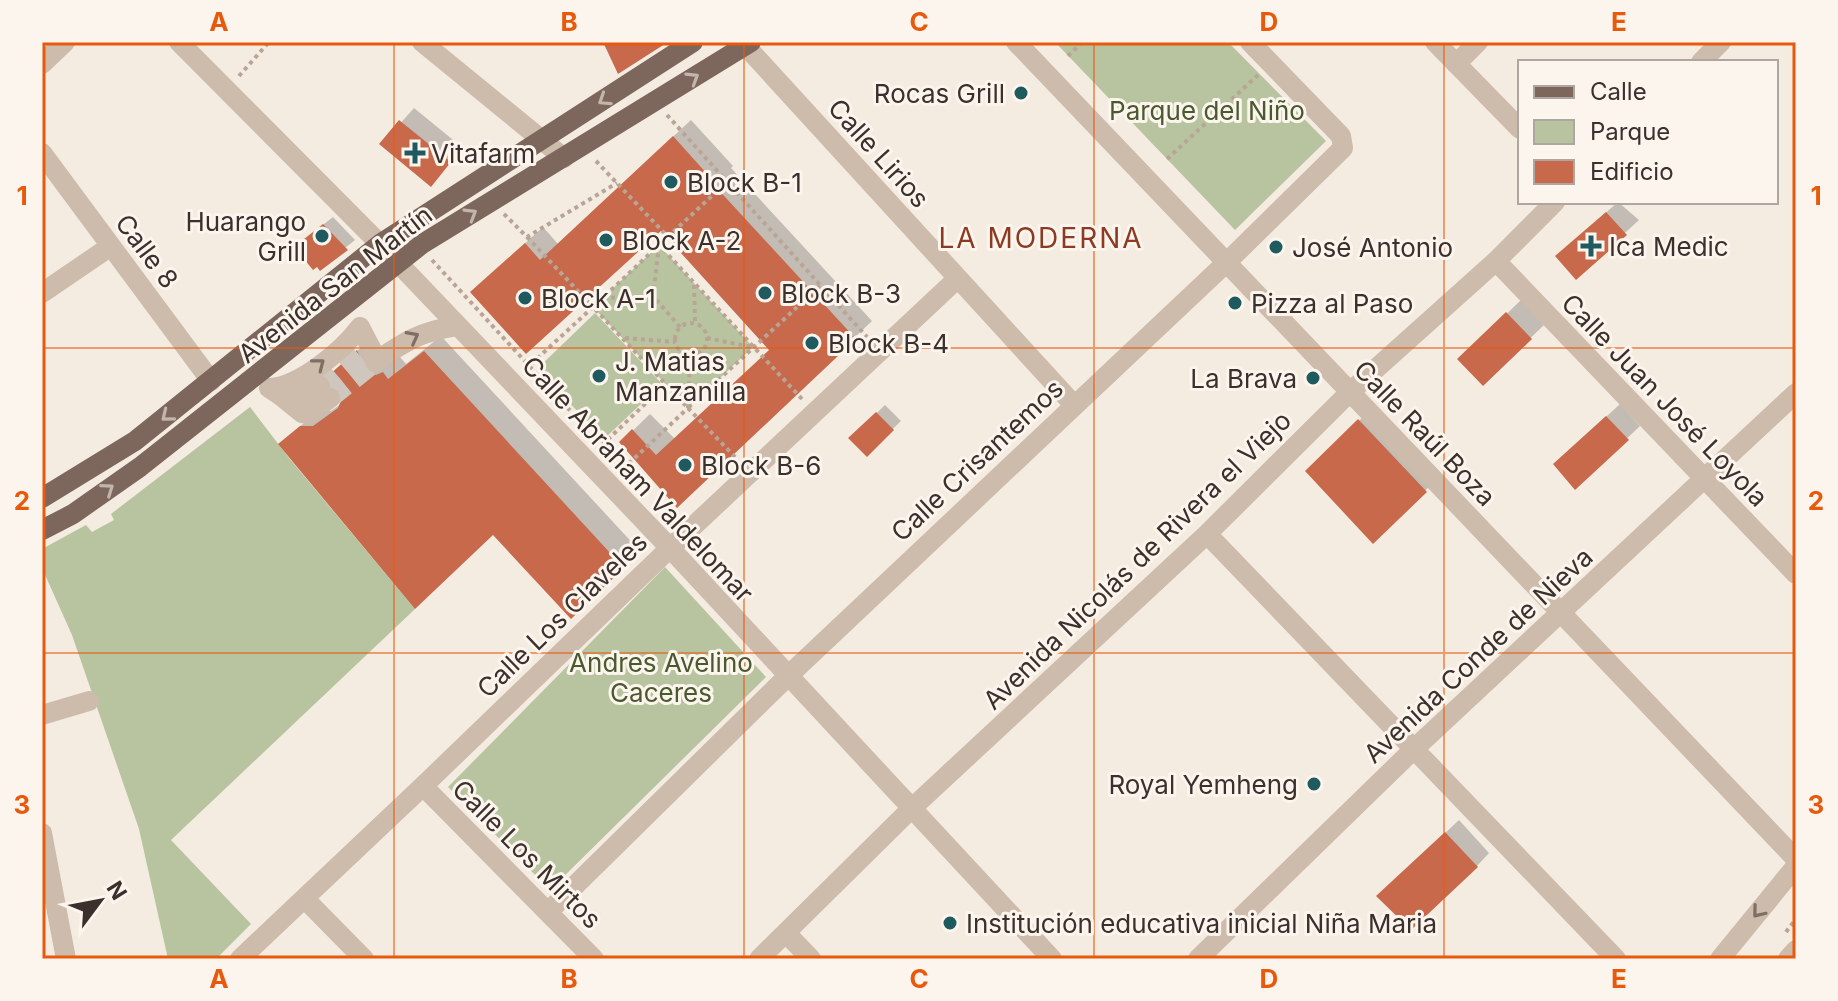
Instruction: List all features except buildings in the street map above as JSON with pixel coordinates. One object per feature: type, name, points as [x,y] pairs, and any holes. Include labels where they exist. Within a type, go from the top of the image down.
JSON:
[{"type":"main road","name":"Avenida San Martín","points":[[42,498],[135,441],[380,244],[693,42]]},
{"type":"main road","name":"Avenida San Martín","points":[[42,530],[73,514],[140,467],[422,244],[564,158],[589,153],[746,43]]},
{"type":"street","points":[[42,64],[65,42]]},
{"type":"street","name":"Calle Abraham Valdelomar","points":[[179,42],[512,382],[1052,959]]},
{"type":"street","points":[[422,42],[564,158]]},
{"type":"street","name":"Calle Raúl Boza","points":[[1016,42],[1796,859]]},
{"type":"street","name":"Calle Crisantemos","points":[[548,912],[788,676],[1227,262],[1343,148],[1341,136],[1250,42]]},
{"type":"street","points":[[1435,42],[1518,127]]},
{"type":"street","points":[[1456,64],[1478,42]]},
{"type":"street","points":[[1703,60],[1721,42]]},
{"type":"street","name":"Calle Lirios","points":[[746,43],[1074,405]]},
{"type":"street","name":"Calle 8","points":[[42,153],[211,381]]},
{"type":"street","name":"Avenida Nicolás de Rivera el Viejo","points":[[759,959],[911,809],[1207,534],[1350,392],[1496,261],[1553,204]]},
{"type":"street","points":[[42,293],[111,246]]},
{"type":"street","name":"Calle Juan José Loyola","points":[[1496,261],[1796,574]]},
{"type":"street","name":"Calle Los Claveles","points":[[240,959],[958,278]]},
{"type":"street","points":[[348,303],[369,355],[428,330],[457,326]]},
{"type":"street","points":[[276,392],[294,384],[350,340],[360,327]]},
{"type":"street","points":[[250,382],[303,399],[325,392]]},
{"type":"street","name":"Avenida Conde de Nieva","points":[[1198,959],[1414,749],[1796,393]]},
{"type":"street","points":[[1207,534],[1616,959]]},
{"type":"street","points":[[42,715],[89,701]]},
{"type":"street","name":"Calle Los Mirtos","points":[[423,786],[594,959]]},
{"type":"street","points":[[42,833],[66,959]]},
{"type":"street","points":[[1720,959],[1796,866]]},
{"type":"street","points":[[305,899],[364,959]]},
{"type":"street","points":[[786,933],[811,959]]},
{"type":"street","points":[[1788,959],[1796,950]]},
{"type":"path","points":[[226,90],[269,42]]},
{"type":"path","points":[[1068,56],[1082,42]]},
{"type":"path","points":[[1167,159],[1259,74]]},
{"type":"path","points":[[667,115],[869,339]]},
{"type":"path","points":[[589,153],[606,152]]},
{"type":"path","points":[[589,153],[668,237]]},
{"type":"path","points":[[512,382],[727,182]]},
{"type":"path","points":[[527,237],[617,183]]},
{"type":"path","points":[[502,212],[750,473]]},
{"type":"path","points":[[659,245],[815,412]]},
{"type":"path","points":[[659,245],[653,296],[680,327]]},
{"type":"path","points":[[443,252],[431,260],[581,422]]},
{"type":"path","points":[[694,283],[695,323]]},
{"type":"path","points":[[608,484],[821,285]]},
{"type":"path","points":[[602,298],[653,296]]},
{"type":"path","points":[[695,323],[703,328],[707,338],[700,352],[690,355],[680,351],[675,342],[680,327],[695,323]]},
{"type":"path","points":[[623,338],[675,342]]},
{"type":"path","points":[[707,338],[753,347]]},
{"type":"path","points":[[656,373],[680,351]]},
{"type":"path","points":[[688,408],[690,355]]},
{"type":"path","points":[[609,453],[602,445],[666,384]]},
{"type":"path","points":[[617,461],[624,468]]},
{"type":"green space","name":"Parque del Niño","points":[[1055,42],[1228,42],[1326,141],[1235,230]]},
{"type":"green space","name":"J. Matias Manzanilla","points":[[659,245],[753,347],[688,408],[593,307]]},
{"type":"green space","name":"J. Matias Manzanilla","points":[[595,313],[662,384],[604,439],[537,369]]},
{"type":"green space","points":[[250,407],[415,609],[171,840],[251,924],[216,959],[168,959],[139,829],[72,635],[42,568],[42,549],[86,525],[92,532],[114,520],[111,514]]},
{"type":"green space","name":"Andres Avelino Caceres","points":[[665,567],[766,677],[550,890],[448,787]]},
{"type":"tunnel","points":[[320,386],[364,348]]},
{"type":"tunnel","points":[[330,398],[375,362]]},
{"type":"place","name":"Rocas Grill","points":[[1021,93]]},
{"type":"place","name":"Vitafarm","points":[[415,153]]},
{"type":"place","name":"Block B-1","points":[[671,182]]},
{"type":"place","name":"Huarango Grill","points":[[322,236]]},
{"type":"place","name":"Block A-2","points":[[606,240]]},
{"type":"place","name":"Ica Medic","points":[[1591,246]]},
{"type":"place","name":"José Antonio","points":[[1276,247]]},
{"type":"place","name":"Block B-3","points":[[765,293]]},
{"type":"place","name":"Block A-1","points":[[525,298]]},
{"type":"place","name":"Pizza al Paso","points":[[1235,303]]},
{"type":"place","name":"Block B-4","points":[[812,343]]},
{"type":"place","name":"J. Matias Manzanilla","points":[[599,376]]},
{"type":"place","name":"La Brava","points":[[1313,378]]},
{"type":"place","name":"Block B-6","points":[[685,465]]},
{"type":"place","name":"Royal Yemheng","points":[[1314,784]]},
{"type":"place","name":"Institución educativa inicial Niña Maria","points":[[950,923]]},
{"type":"district","name":"LA MODERNA","points":[[1041,238]]}]
